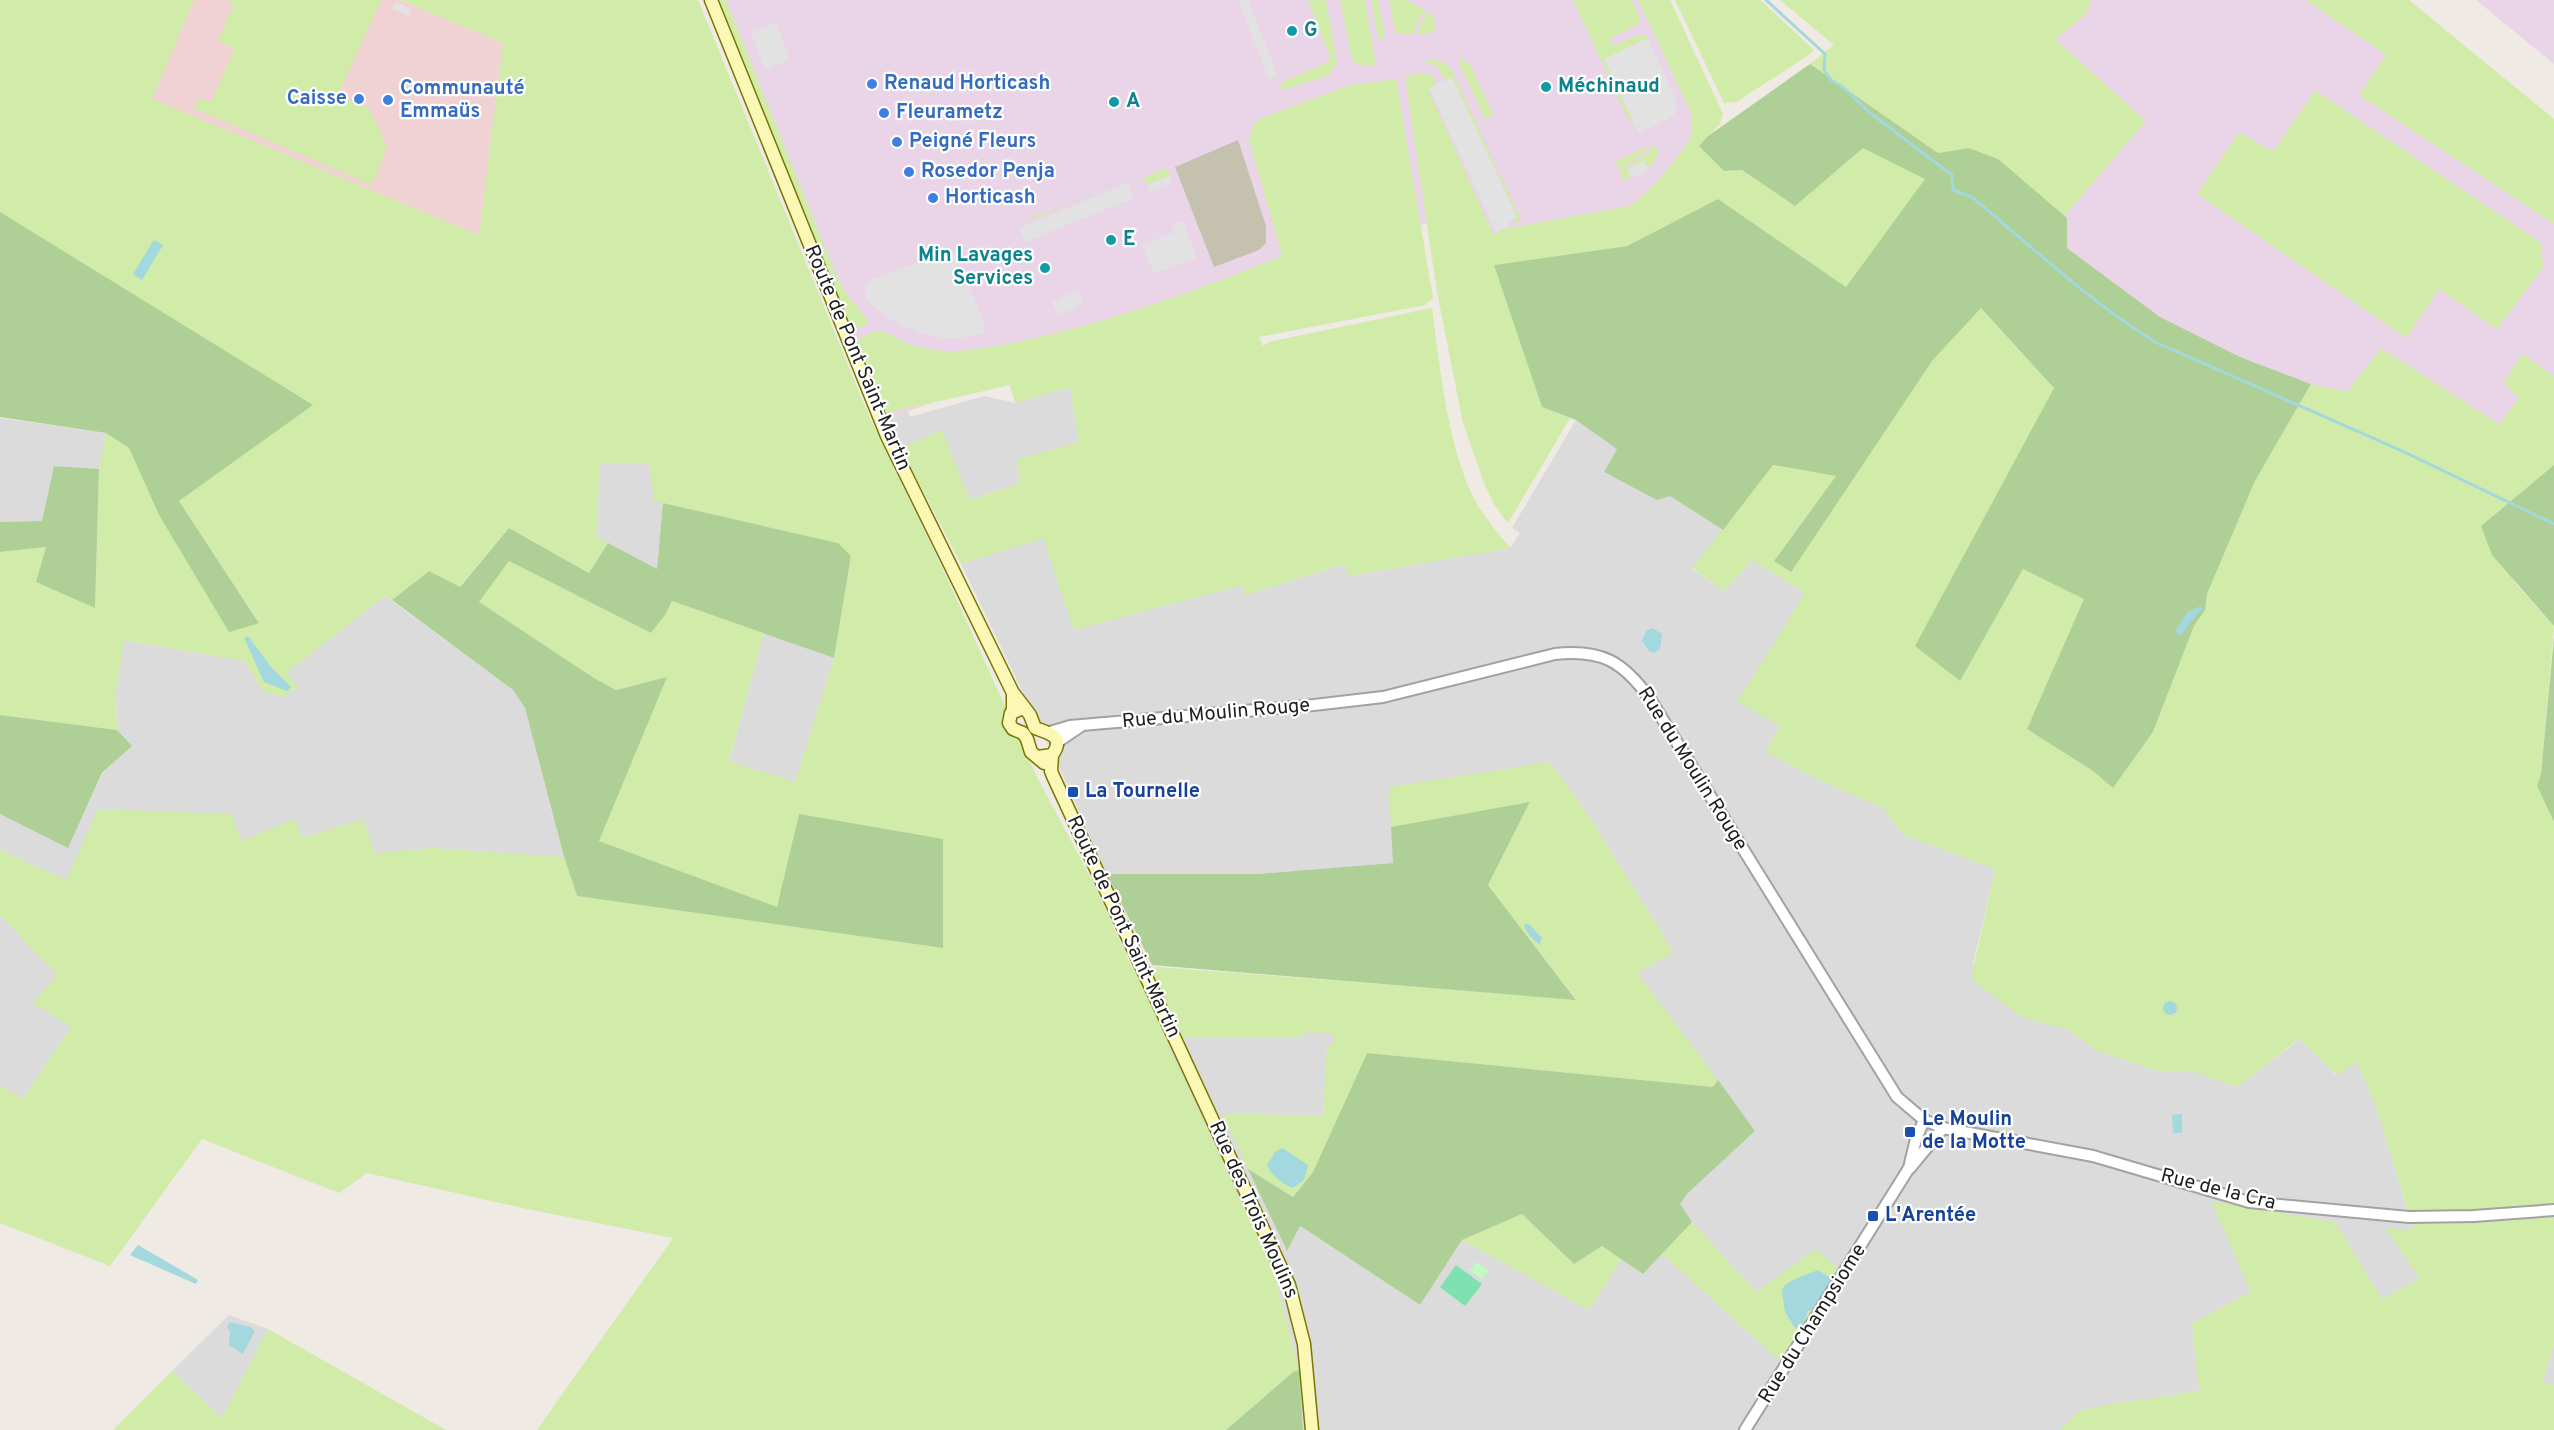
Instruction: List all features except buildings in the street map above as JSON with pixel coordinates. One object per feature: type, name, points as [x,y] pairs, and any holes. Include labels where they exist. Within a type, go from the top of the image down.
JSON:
[{"type":"main road","name":"Route de Pont Saint-Martin","points":[[711,0],[887,436],[1013,693],[1019,710],[1008,719],[1010,726],[1023,733],[1028,739],[1031,752],[1038,757]]},
{"type":"main road","points":[[1019,710],[1030,715],[1035,728],[1052,743],[1038,757],[1051,771]]},
{"type":"main road","name":"Route de Pont Saint-Martin","points":[[1052,743],[1051,771],[1187,1066]]},
{"type":"main road","name":"Rue des Trois Moulins","points":[[1187,1066],[1292,1291],[1304,1344],[1312,1430]]},
{"type":"street","name":"Rue du Moulin Rouge","points":[[1052,743],[1081,726],[1383,697],[1555,654],[1593,653],[1609,659],[1629,674],[1650,699],[1897,1097],[1924,1120]]},
{"type":"street","name":"Rue de la Cra","points":[[1924,1120],[1943,1128],[2085,1155],[2249,1202],[2409,1217],[2474,1216],[2554,1210]]},
{"type":"street","name":"Rue du Champsiome","points":[[1745,1430],[1910,1168],[1916,1139],[1924,1120]]},
{"type":"street","points":[[1910,1168],[1943,1128]]},
{"type":"shaded area","points":[[194,0],[400,0],[503,43],[479,235],[151,99]]},
{"type":"shaded area","points":[[711,0],[1643,0],[1708,136],[1642,206],[1494,237],[1479,204],[881,421]]},
{"type":"shaded area","points":[[1238,0],[1248,0],[1278,76],[1269,79]]},
{"type":"shaded area","points":[[2091,0],[2306,0],[2386,55],[2359,95],[2554,224],[2554,376],[2522,354],[2519,397],[2500,425],[2381,348],[2347,392],[2311,384],[2240,357],[2160,317],[2067,248],[2067,219],[2064,216],[2145,121],[2054,39],[2086,14]]},
{"type":"shaded area","points":[[2476,0],[2554,0],[2554,64]]},
{"type":"shaded area","points":[[396,2],[411,9],[409,16],[392,9]]},
{"type":"shaded area","points":[[776,23],[790,59],[765,70],[751,33]]},
{"type":"shaded area","points":[[1648,38],[1675,97],[1677,109],[1673,111],[1675,115],[1639,134],[1604,59]]},
{"type":"shaded area","points":[[1452,77],[1517,217],[1508,222],[1510,226],[1496,232],[1429,88]]},
{"type":"shaded area","points":[[1238,140],[1266,226],[1266,243],[1259,250],[1214,267],[1175,167]]},
{"type":"shaded area","points":[[1644,161],[1648,170],[1631,178],[1627,169]]},
{"type":"shaded area","points":[[1170,176],[1172,183],[1150,192],[1147,185]]},
{"type":"shaded area","points":[[1128,183],[1134,198],[1025,242],[1019,228]]},
{"type":"shaded area","points":[[1182,221],[1197,257],[1154,274],[1142,245],[1174,232],[1171,225]]},
{"type":"shaded area","points":[[951,249],[955,253],[985,325],[983,334],[949,339],[919,333],[886,317],[866,299],[865,286],[869,281]]},
{"type":"shaded area","points":[[1078,290],[1084,304],[1058,315],[1052,301]]},
{"type":"shaded area","points":[[1070,387],[1079,442],[1018,459],[1020,483],[969,500],[942,430],[901,448],[888,415],[907,409],[910,417],[984,396],[1015,403]]},
{"type":"shaded area","points":[[0,418],[106,433],[99,469],[54,466],[42,521],[0,522]]},
{"type":"shaded area","points":[[1576,420],[1618,449],[1604,473],[1670,496],[1723,530],[1692,569],[1724,591],[1752,560],[1805,593],[1780,726],[1766,752],[1819,780],[1883,808],[1902,834],[1995,869],[1973,964],[2021,1017],[2069,1030],[2096,1050],[2160,1072],[2195,1072],[2237,1087],[2300,1039],[2336,1075],[2357,1062],[2376,1106],[2414,1231],[2387,1228],[2420,1279],[2382,1299],[2335,1222],[2212,1201],[2251,1292],[2192,1323],[2199,1391],[2105,1405],[2078,1412],[2060,1430],[1303,1430],[1299,1370],[1273,1270],[1164,1038],[1302,1038],[1303,1032],[1335,1033],[1334,1046],[1327,1046],[1323,1116],[1223,1113],[1286,1250],[1299,1226],[1420,1305],[1462,1240],[1589,1310],[1622,1258],[1643,1274],[1662,1254],[1779,1360],[1839,1269],[1816,1250],[1756,1292],[1692,1222],[1679,1204],[1755,1131],[1637,973],[1671,954],[1671,948],[1590,818],[1550,762],[1394,863],[1258,874],[1107,874],[1058,765],[961,564],[1043,537],[1074,630],[1242,585],[1245,595],[1345,564],[1350,576],[1510,548],[1520,533],[1512,528]]},
{"type":"shaded area","points":[[600,463],[650,463],[654,500],[663,503],[657,570],[596,537]]},
{"type":"shaded area","points":[[385,596],[513,690],[525,708],[564,857],[432,848],[375,854],[363,819],[302,838],[294,820],[241,842],[66,880],[0,850],[0,814],[68,847],[103,773],[131,746],[117,730],[116,691],[123,640],[244,661],[263,690]]},
{"type":"shaded area","points":[[764,633],[834,658],[795,782],[729,762]]},
{"type":"shaded area","points":[[0,915],[57,975],[34,1002],[71,1027],[23,1099],[0,1086]]},
{"type":"shaded area","points":[[229,1315],[268,1329],[222,1419],[172,1371]]},
{"type":"shaded area","points":[[2554,1344],[2554,1385],[2542,1383]]},
{"type":"green space","points":[[0,0],[194,0],[152,99],[479,235],[503,43],[400,0],[698,0],[869,416],[945,574],[1037,777],[1094,884],[1131,965],[1576,999],[1488,885],[1530,803],[1391,827],[1389,787],[1550,762],[1590,818],[1671,948],[1671,954],[1637,973],[1718,1080],[1713,1087],[1367,1053],[1313,1172],[1293,1197],[1248,1169],[1222,1113],[1323,1116],[1327,1045],[1334,1045],[1334,1033],[1303,1032],[1302,1038],[1165,1038],[1273,1270],[1299,1370],[1293,1372],[1226,1430],[537,1430],[673,1238],[527,1209],[367,1173],[339,1193],[202,1139],[110,1266],[0,1223],[0,1086],[23,1099],[71,1027],[33,1003],[57,975],[0,915],[0,850],[66,880],[98,809],[232,814],[241,841],[295,819],[302,838],[363,819],[375,853],[432,848],[564,857],[577,896],[943,948],[943,839],[777,908],[599,841],[666,677],[616,690],[478,602],[509,561],[651,633],[665,615],[672,601],[764,633],[729,761],[795,782],[834,658],[851,557],[838,543],[654,501],[649,463],[600,463],[596,537],[608,543],[590,573],[509,528],[459,587],[429,571],[392,600],[385,596],[287,672],[297,687],[284,697],[263,691],[244,661],[124,640],[116,691],[117,730],[0,715],[0,552],[46,547],[36,582],[95,607],[99,469],[106,433],[129,448],[159,515],[259,622],[179,501],[36,236],[0,212]]},
{"type":"green space","points":[[226,0],[381,0],[338,95],[369,109],[387,146],[372,185],[193,108],[200,98],[211,102],[234,49],[218,41],[234,4]]},
{"type":"green space","points":[[717,0],[726,0],[836,275],[846,293],[867,319],[868,323],[860,328],[847,329],[759,107],[759,98],[754,87],[751,86]]},
{"type":"green space","points":[[1308,0],[1326,0],[1337,63],[1329,75],[1283,90],[1280,86],[1283,82],[1328,62],[1330,57]]},
{"type":"green space","points":[[1340,0],[1365,0],[1376,65],[1361,66],[1352,60]]},
{"type":"green space","points":[[1371,0],[1378,0],[1385,38],[1378,39]]},
{"type":"green space","points":[[1389,0],[1407,0],[1425,10],[1417,22],[1414,33],[1396,34]]},
{"type":"green space","points":[[1573,0],[1632,0],[1640,23],[1610,39],[1614,46],[1637,35],[1648,35],[1649,38],[1604,59],[1632,120],[1629,121]]},
{"type":"green space","points":[[1638,0],[1670,0],[1723,114],[1720,124],[1699,145],[1724,171],[1742,170],[1795,206],[1863,147],[1926,179],[1846,287],[1718,199],[1627,246],[1495,265],[1542,407],[1570,418],[1508,523],[1495,506],[1484,483],[1463,423],[1437,292],[1405,77],[1424,73],[1431,76],[1437,84],[1428,89],[1494,236],[1495,233],[1504,229],[1629,206],[1643,196],[1670,166],[1685,147],[1692,130],[1691,113]]},
{"type":"green space","points":[[1675,0],[1760,0],[1814,50],[1736,102],[1724,103]]},
{"type":"green space","points":[[1780,0],[2091,0],[2086,14],[2055,39],[2146,121],[2064,216],[1998,159],[1969,148],[1938,153],[1810,64],[1834,45]]},
{"type":"green space","points":[[2306,0],[2409,0],[2554,119],[2554,224],[2359,95],[2386,55]]},
{"type":"green space","points":[[1428,11],[1434,18],[1435,30],[1418,35],[1419,26]]},
{"type":"green space","points":[[1462,56],[1465,64],[1469,62],[1493,115],[1485,119],[1459,63],[1459,58]]},
{"type":"green space","points":[[1434,60],[1445,63],[1452,70],[1498,171],[1496,172],[1452,77],[1445,80],[1437,66],[1425,61]]},
{"type":"green space","points":[[1810,64],[1938,153],[1969,148],[1998,159],[2067,218],[2067,248],[2160,317],[2240,357],[2311,384],[2255,481],[2207,594],[2205,610],[2194,626],[2153,732],[2113,788],[2093,771],[2027,729],[2084,599],[2023,569],[1960,681],[1915,646],[2054,388],[1981,308],[1932,361],[1791,572],[1774,561],[1836,476],[1773,465],[1723,530],[1670,496],[1657,500],[1604,472],[1617,449],[1576,420],[1542,407],[1494,265],[1627,246],[1718,199],[1846,287],[1925,179],[1863,148],[1795,206],[1742,170],[1724,171],[1699,146],[1708,136]]},
{"type":"green space","points":[[1396,79],[1433,298],[1425,305],[1259,337],[1263,346],[1269,342],[1432,308],[1449,422],[1461,467],[1477,505],[1511,548],[1349,576],[1344,564],[1245,595],[1242,585],[1074,630],[1043,538],[961,564],[901,448],[942,430],[970,500],[1020,483],[1017,459],[1079,442],[1070,387],[1015,403],[1010,385],[887,413],[885,421],[853,344],[870,333],[881,331],[906,343],[937,350],[960,351],[1007,344],[1128,313],[1282,256],[1249,140],[1254,123],[1264,117],[1350,85]]},
{"type":"green space","points":[[2315,90],[2541,243],[2543,267],[2497,329],[2439,289],[2406,338],[2197,194],[2239,132],[2273,152]]},
{"type":"green space","points":[[1653,144],[1619,172],[1616,161]]},
{"type":"green space","points":[[1657,145],[1658,151],[1653,164],[1648,167],[1644,161],[1627,169],[1631,177],[1623,181],[1620,174]]},
{"type":"green space","points":[[1167,168],[1170,176],[1146,185],[1143,178]]},
{"type":"green space","points":[[1500,174],[1522,222],[1509,222],[1517,217],[1498,175]]},
{"type":"green space","points":[[1127,180],[1036,218],[1028,217],[1048,212]]},
{"type":"green space","points":[[0,212],[313,405],[179,501],[259,623],[229,632],[159,515],[129,448],[106,433],[0,417]]},
{"type":"green space","points":[[1981,307],[2054,388],[1916,646],[1960,681],[2023,569],[2085,599],[2027,729],[2093,771],[2113,788],[2153,732],[2194,626],[2205,610],[2207,594],[2255,481],[2311,384],[2347,392],[2381,348],[2500,425],[2519,397],[2503,383],[2522,354],[2554,376],[2554,465],[2481,526],[2515,583],[2554,626],[2541,774],[2537,786],[2554,822],[2554,1344],[2542,1382],[2554,1385],[2554,1430],[2060,1430],[2078,1412],[2105,1405],[2199,1391],[2192,1323],[2251,1292],[2211,1201],[2335,1222],[2382,1299],[2420,1279],[2386,1228],[2414,1230],[2376,1106],[2357,1062],[2337,1075],[2299,1039],[2237,1087],[2195,1072],[2160,1072],[2096,1050],[2069,1030],[2021,1017],[1971,979],[1995,869],[1902,834],[1883,808],[1819,780],[1766,752],[1780,726],[1737,702],[1805,593],[1752,560],[1724,591],[1692,568],[1773,465],[1836,476],[1774,560],[1932,361]]},
{"type":"green space","points":[[2554,465],[2554,626],[2492,555],[2481,526]]},
{"type":"green space","points":[[54,466],[99,469],[95,608],[36,582],[46,547],[0,552],[0,522],[42,521]]},
{"type":"green space","points":[[663,503],[838,543],[851,556],[834,658],[672,601],[665,615],[651,633],[509,561],[479,602],[616,690],[667,677],[599,841],[777,907],[799,814],[943,839],[943,948],[577,896],[564,857],[525,708],[513,690],[392,600],[429,571],[460,587],[509,528],[589,573],[608,543],[657,569]]},
{"type":"green space","points":[[2554,637],[2554,822],[2537,786],[2541,774]]},
{"type":"green space","points":[[0,715],[117,730],[132,746],[102,773],[68,848],[0,814]]},
{"type":"green space","points":[[1530,802],[1488,885],[1576,1000],[1152,965],[1107,874],[1258,874],[1393,863],[1391,827]]},
{"type":"green space","points":[[1367,1053],[1713,1087],[1718,1080],[1755,1131],[1687,1194],[1680,1204],[1692,1222],[1643,1274],[1602,1246],[1574,1264],[1522,1214],[1462,1240],[1420,1305],[1300,1226],[1287,1251],[1248,1169],[1293,1197],[1313,1172]]},
{"type":"green space","points":[[1522,1214],[1574,1264],[1602,1246],[1622,1258],[1589,1310],[1462,1240]]},
{"type":"green space","points":[[1692,1222],[1756,1292],[1816,1249],[1839,1269],[1782,1359],[1779,1360],[1662,1254]]},
{"type":"green space","points":[[1476,1262],[1488,1270],[1482,1279],[1470,1270]]},
{"type":"green space","points":[[1456,1265],[1482,1284],[1465,1306],[1440,1287]]},
{"type":"green space","points":[[268,1329],[446,1430],[113,1430],[172,1371],[222,1418]]},
{"type":"green space","points":[[1299,1370],[1303,1430],[1226,1430],[1293,1372]]},
{"type":"water","points":[[154,240],[163,245],[142,280],[133,274]]},
{"type":"water","points":[[2201,606],[2203,610],[2181,635],[2174,633],[2187,612]]},
{"type":"water","points":[[1652,628],[1662,634],[1660,649],[1654,653],[1648,650],[1642,640],[1646,631]]},
{"type":"water","points":[[248,636],[271,667],[291,687],[287,691],[264,682],[244,638]]},
{"type":"water","points":[[1529,924],[1542,938],[1540,944],[1526,930],[1524,925]]},
{"type":"water","points":[[2167,1001],[2173,1001],[2177,1008],[2173,1015],[2167,1015],[2163,1011],[2163,1005]]},
{"type":"water","points":[[2182,1114],[2182,1133],[2173,1133],[2172,1115]]},
{"type":"water","points":[[1282,1148],[1308,1165],[1304,1180],[1293,1188],[1278,1180],[1267,1165],[1275,1152]]},
{"type":"water","points":[[138,1245],[198,1280],[196,1284],[130,1255]]},
{"type":"water","points":[[1818,1270],[1832,1279],[1813,1309],[1808,1311],[1802,1328],[1795,1328],[1785,1312],[1782,1289],[1793,1280]]},
{"type":"water","points":[[230,1322],[250,1327],[255,1331],[243,1354],[229,1345],[230,1331],[227,1327]]},
{"type":"waterway","points":[[1766,0],[1825,54],[1824,70],[1831,80],[1952,175],[1953,190],[1972,197],[2061,273],[2107,309],[2155,342],[2400,450],[2554,524]]},
{"type":"place","name":"G","points":[[1292,31]]},
{"type":"place","name":"Renaud Horticash","points":[[872,84]]},
{"type":"place","name":"Méchinaud","points":[[1546,87]]},
{"type":"place","name":"Caisse","points":[[359,99]]},
{"type":"place","name":"Communauté Emmaüs","points":[[388,100]]},
{"type":"place","name":"A","points":[[1114,102]]},
{"type":"place","name":"Fleurametz","points":[[884,113]]},
{"type":"place","name":"Peigné Fleurs","points":[[897,142]]},
{"type":"place","name":"Rosedor Penja","points":[[909,172]]},
{"type":"place","name":"Horticash","points":[[933,198]]},
{"type":"place","name":"E","points":[[1111,240]]},
{"type":"place","name":"Min Lavages Services","points":[[1045,268]]},
{"type":"place","name":"La Tournelle","points":[[1073,792]]},
{"type":"place","name":"Le Moulin de la Motte","points":[[1910,1132]]},
{"type":"place","name":"L'Arentée","points":[[1873,1216]]}]
